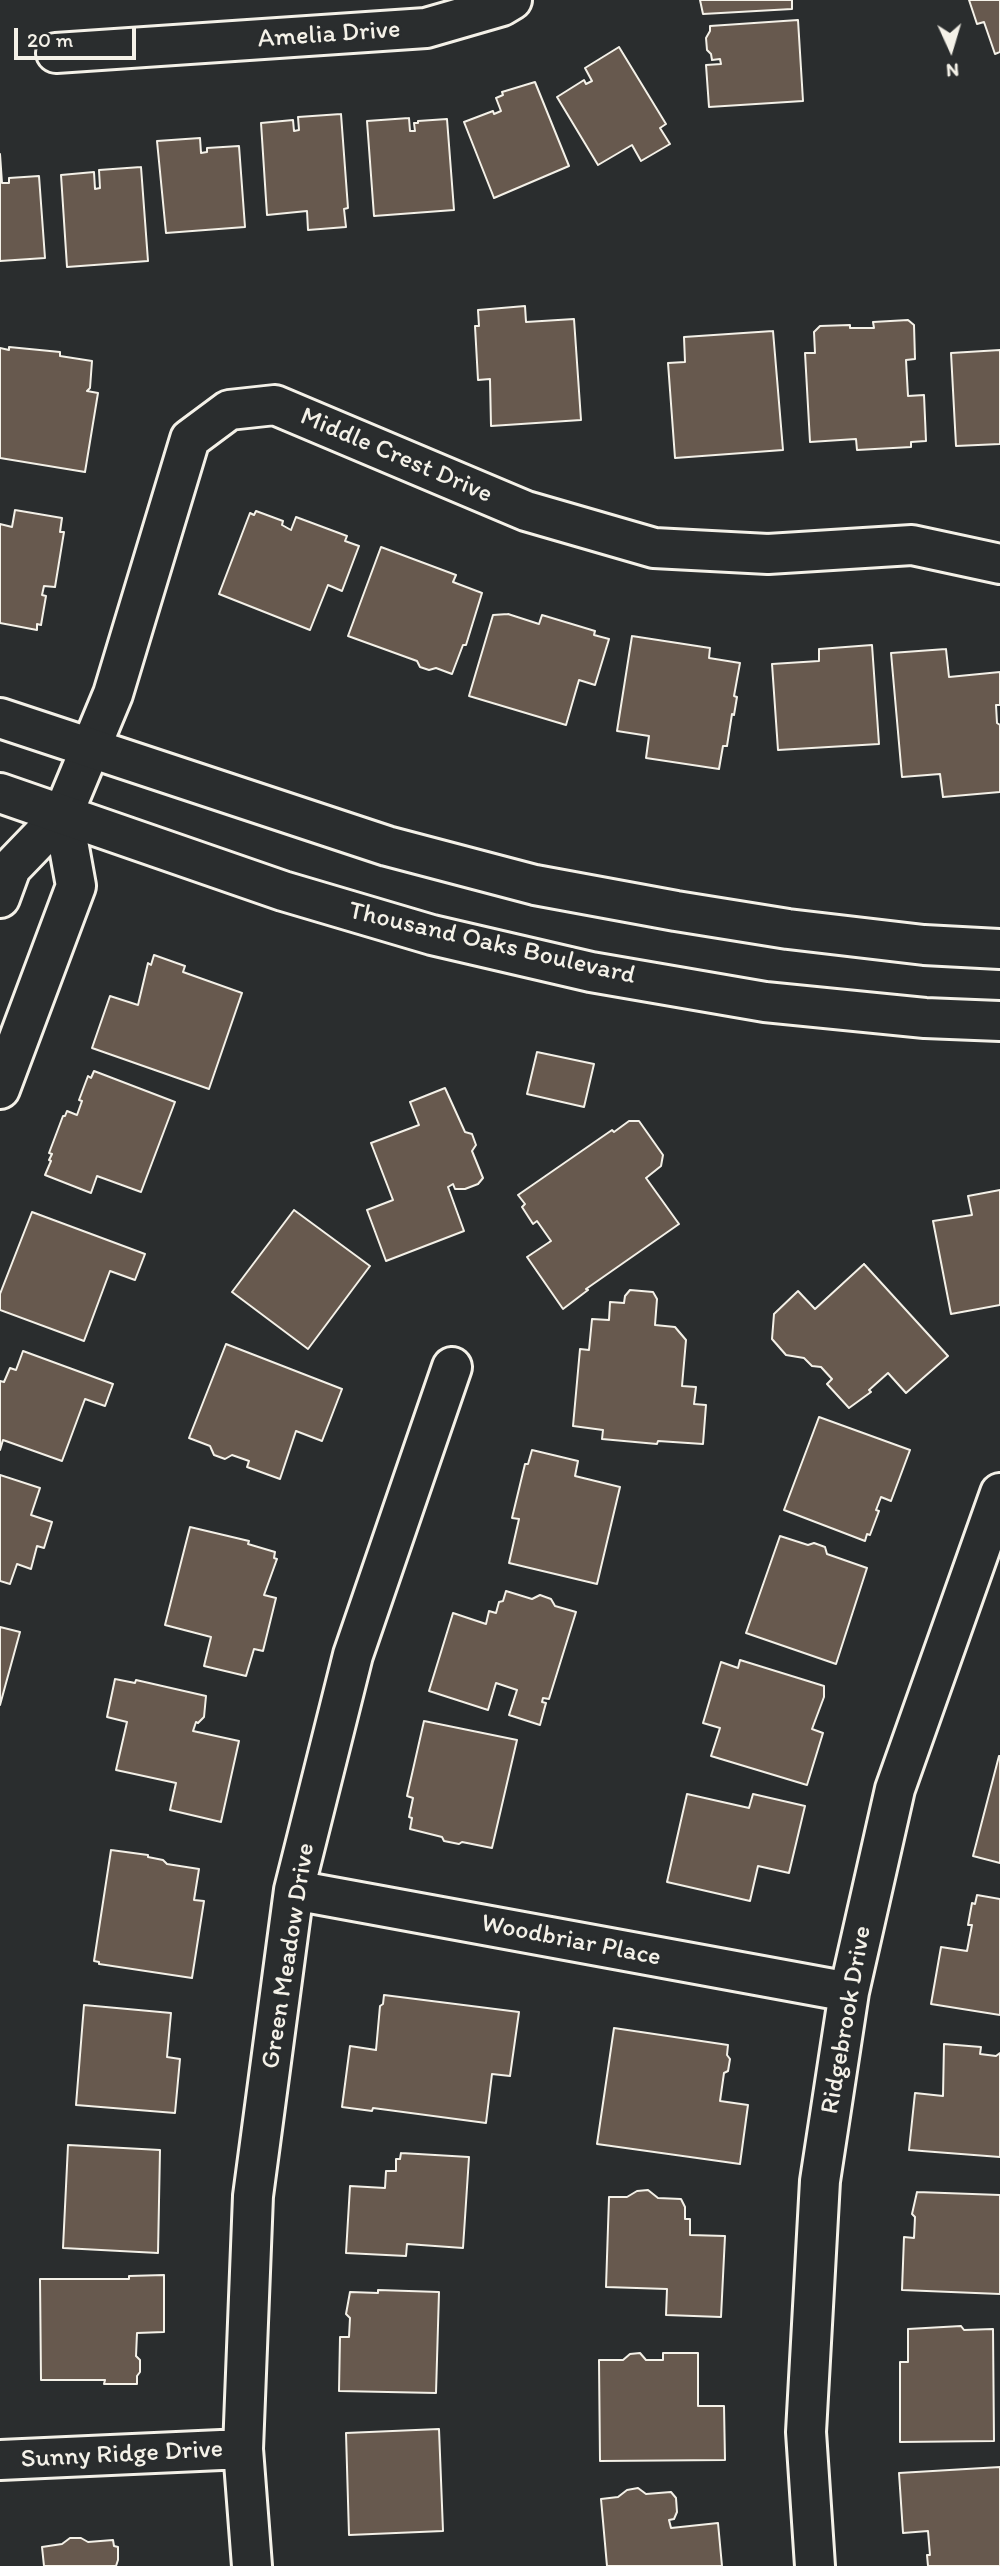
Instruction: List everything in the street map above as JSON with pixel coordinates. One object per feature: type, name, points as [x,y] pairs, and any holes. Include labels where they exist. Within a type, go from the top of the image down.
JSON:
[{"type":"street","name":"Amelia Drive","points":[[56,53],[426,28],[502,6],[512,0]]},
{"type":"street","name":"Middle Crest Drive","points":[[0,898],[11,868],[63,814],[119,680],[190,439],[229,410],[275,405],[526,511],[654,548],[768,554],[912,545],[1000,564]]},
{"type":"street","points":[[0,718],[90,750],[387,846],[535,885],[788,929],[924,945],[1000,949]]},
{"type":"street","name":"Thousand Oaks Boulevard","points":[[0,793],[283,891],[432,935],[591,972],[765,1002],[925,1018],[1000,1021]]},
{"type":"street","points":[[0,1089],[76,886],[63,814]]},
{"type":"street","name":"Green Meadow Drive","points":[[252,2566],[243,2449],[253,2196],[294,1890],[353,1655],[452,1367]]},
{"type":"street","name":"Ridgebrook Drive","points":[[816,2566],[806,2432],[820,2180],[849,1992],[895,1789],[1000,1493]]},
{"type":"street","name":"Woodbriar Place","points":[[294,1890],[849,1992]]},
{"type":"street","name":"Sunny Ridge Drive","points":[[0,2460],[243,2449]]},
{"type":"building","points":[[700,0],[792,0],[792,9],[703,14]]},
{"type":"building","points":[[969,0],[1000,0],[1000,52],[995,54],[984,22],[977,24]]},
{"type":"building","points":[[798,20],[803,101],[709,107],[706,65],[721,64],[720,59],[712,60],[707,50],[706,38],[710,26]]},
{"type":"building","points":[[619,47],[666,124],[660,128],[670,144],[641,161],[632,145],[598,165],[557,97],[584,80],[586,84],[592,81],[585,68]]},
{"type":"building","points":[[535,82],[569,166],[494,198],[464,122],[493,111],[494,114],[501,111],[496,98],[503,95],[502,92]]},
{"type":"building","points":[[341,114],[348,208],[344,209],[346,227],[308,230],[307,211],[267,215],[261,123],[293,120],[294,131],[299,130],[298,117]]},
{"type":"building","points":[[409,118],[410,131],[415,131],[414,123],[418,121],[447,119],[454,210],[374,216],[367,121]]},
{"type":"building","points":[[200,138],[201,153],[207,152],[207,148],[239,146],[245,227],[166,233],[157,141]]},
{"type":"building","points":[[0,154],[2,183],[9,183],[9,178],[39,176],[45,258],[0,261]]},
{"type":"building","points":[[141,167],[148,261],[67,267],[61,175],[94,172],[95,189],[100,188],[99,170]]},
{"type":"building","points":[[525,306],[526,322],[574,319],[581,420],[491,426],[490,379],[478,380],[475,326],[479,326],[478,310]]},
{"type":"building","points":[[908,320],[914,325],[915,359],[906,360],[908,396],[924,395],[926,441],[911,442],[911,447],[857,450],[856,439],[810,442],[805,353],[815,353],[814,332],[820,326],[850,325],[850,328],[874,328],[873,322]]},
{"type":"building","points":[[773,331],[783,450],[675,458],[668,363],[685,362],[684,337]]},
{"type":"building","points":[[9,347],[60,352],[60,356],[92,361],[90,388],[87,391],[98,393],[85,472],[0,458],[0,348],[9,350]]},
{"type":"building","points":[[1000,350],[1000,444],[956,446],[951,353]]},
{"type":"building","points":[[15,510],[62,518],[60,532],[64,532],[55,587],[44,586],[42,595],[46,596],[41,625],[37,624],[37,630],[0,623],[0,524],[12,527]]},
{"type":"building","points":[[256,511],[283,521],[282,525],[291,530],[296,517],[347,536],[345,541],[359,546],[342,591],[328,585],[310,630],[219,594],[250,513],[254,515]]},
{"type":"building","points":[[381,547],[456,575],[453,582],[482,593],[466,645],[463,645],[452,674],[436,668],[429,670],[420,667],[417,661],[348,636]]},
{"type":"building","points":[[508,614],[539,624],[542,615],[595,631],[594,635],[609,639],[595,685],[579,680],[566,725],[469,696],[493,615]]},
{"type":"building","points":[[632,636],[710,648],[709,658],[740,663],[734,696],[737,697],[734,715],[732,714],[727,746],[723,746],[719,769],[646,758],[649,736],[617,731]]},
{"type":"building","points":[[872,645],[879,744],[778,750],[772,664],[819,661],[819,649]]},
{"type":"building","points":[[946,649],[949,677],[1000,672],[1000,705],[996,705],[997,723],[1000,725],[1000,792],[943,797],[940,774],[902,777],[891,653]]},
{"type":"building","points":[[154,955],[185,966],[183,972],[242,993],[209,1089],[92,1048],[110,996],[138,1005],[148,963],[151,965]]},
{"type":"building","points":[[537,1052],[594,1064],[584,1107],[527,1094]]},
{"type":"building","points":[[94,1071],[175,1102],[141,1192],[97,1176],[91,1193],[45,1175],[51,1161],[49,1160],[52,1154],[49,1153],[63,1116],[67,1111],[77,1115],[82,1101],[79,1100],[88,1076],[91,1078]]},
{"type":"building","points":[[445,1088],[465,1132],[472,1134],[476,1145],[472,1151],[483,1178],[478,1184],[465,1189],[455,1189],[453,1184],[448,1187],[464,1231],[386,1261],[367,1210],[393,1200],[371,1143],[419,1125],[410,1102]]},
{"type":"building","points":[[629,1121],[639,1121],[663,1155],[661,1166],[646,1178],[679,1224],[586,1289],[588,1290],[563,1309],[527,1257],[551,1241],[537,1221],[533,1224],[518,1195]]},
{"type":"building","points":[[1000,1190],[1000,1305],[951,1314],[933,1221],[972,1215],[968,1196]]},
{"type":"building","points":[[294,1210],[370,1266],[308,1349],[232,1292]]},
{"type":"building","points":[[32,1212],[145,1254],[135,1280],[110,1271],[84,1341],[0,1310],[0,1294]]},
{"type":"building","points":[[864,1264],[948,1356],[906,1393],[888,1373],[869,1390],[871,1392],[849,1408],[827,1384],[832,1379],[821,1367],[812,1366],[804,1358],[786,1355],[772,1339],[774,1314],[798,1291],[815,1309]]},
{"type":"building","points":[[630,1290],[653,1292],[657,1299],[655,1325],[675,1327],[686,1340],[682,1386],[696,1387],[694,1404],[706,1405],[703,1444],[658,1441],[657,1444],[602,1439],[603,1430],[573,1426],[580,1349],[589,1350],[592,1319],[609,1320],[610,1302],[624,1303]]},
{"type":"building","points":[[226,1344],[342,1389],[322,1441],[296,1431],[280,1479],[247,1467],[249,1461],[232,1455],[225,1459],[214,1455],[210,1446],[189,1438]]},
{"type":"building","points":[[23,1351],[113,1384],[105,1406],[85,1399],[62,1461],[3,1440],[0,1450],[0,1381],[4,1382],[10,1368],[16,1370]]},
{"type":"building","points":[[819,1417],[910,1450],[891,1501],[881,1497],[876,1510],[879,1511],[865,1541],[784,1510]]},
{"type":"building","points":[[532,1450],[578,1461],[575,1476],[620,1487],[597,1584],[509,1563],[519,1519],[512,1518],[525,1464],[528,1464]]},
{"type":"building","points":[[0,1475],[40,1488],[31,1515],[52,1522],[44,1548],[37,1546],[31,1569],[17,1564],[10,1584],[0,1581]]},
{"type":"building","points":[[190,1527],[249,1541],[248,1544],[275,1552],[274,1558],[277,1559],[264,1595],[276,1598],[263,1651],[254,1649],[246,1676],[204,1666],[211,1637],[165,1625]]},
{"type":"building","points":[[780,1536],[825,1547],[827,1554],[867,1568],[836,1664],[746,1633]]},
{"type":"building","points":[[506,1591],[532,1599],[540,1595],[551,1599],[555,1606],[576,1612],[549,1699],[543,1698],[542,1702],[546,1703],[540,1725],[509,1715],[517,1690],[496,1683],[488,1710],[429,1691],[453,1613],[486,1624],[489,1611],[496,1613]]},
{"type":"building","points":[[0,1627],[20,1632],[0,1705]]},
{"type":"building","points":[[740,1660],[824,1686],[824,1697],[812,1729],[823,1733],[807,1785],[711,1756],[720,1728],[703,1723],[721,1662],[738,1668]]},
{"type":"building","points":[[115,1679],[135,1683],[136,1680],[206,1696],[204,1717],[196,1722],[193,1731],[239,1741],[221,1822],[170,1810],[176,1783],[116,1770],[127,1722],[107,1717]]},
{"type":"building","points":[[424,1721],[517,1740],[492,1848],[444,1841],[442,1837],[410,1829],[412,1818],[409,1817],[413,1798],[407,1796]]},
{"type":"building","points":[[1000,1756],[1000,1863],[973,1856]]},
{"type":"building","points":[[687,1794],[749,1808],[753,1794],[805,1806],[789,1873],[758,1866],[750,1901],[667,1882]]},
{"type":"building","points":[[111,1850],[148,1855],[167,1864],[199,1869],[194,1900],[204,1901],[192,1978],[99,1964],[94,1961]]},
{"type":"building","points":[[977,1895],[1000,1899],[1000,2015],[931,2004],[941,1947],[967,1951],[972,1925],[968,1925],[972,1903],[975,1904]]},
{"type":"building","points":[[384,1995],[519,2012],[510,2076],[492,2074],[486,2123],[373,2108],[372,2111],[342,2107],[350,2046],[376,2050],[380,2006],[383,2004]]},
{"type":"building","points":[[84,2005],[171,2013],[167,2057],[180,2059],[175,2113],[76,2105]]},
{"type":"building","points":[[614,2028],[728,2045],[727,2055],[730,2059],[728,2071],[724,2073],[720,2101],[748,2105],[740,2164],[597,2144]]},
{"type":"building","points":[[944,2044],[981,2047],[980,2054],[996,2056],[1000,2053],[1000,2157],[909,2150],[915,2093],[943,2096]]},
{"type":"building","points":[[68,2145],[160,2150],[158,2253],[63,2248]]},
{"type":"building","points":[[401,2153],[469,2157],[463,2248],[407,2244],[406,2256],[346,2253],[350,2186],[385,2188],[386,2171],[396,2171],[396,2159],[400,2159]]},
{"type":"building","points":[[648,2190],[658,2198],[681,2199],[685,2207],[685,2219],[690,2219],[690,2235],[725,2236],[721,2317],[666,2315],[667,2289],[606,2287],[609,2197],[627,2197],[637,2191]]},
{"type":"building","points":[[917,2192],[1000,2195],[1000,2294],[902,2290],[904,2237],[914,2238],[915,2217],[912,2214]]},
{"type":"building","points":[[164,2275],[164,2332],[137,2333],[136,2356],[140,2360],[140,2372],[137,2384],[104,2384],[105,2380],[41,2380],[40,2279],[129,2279],[129,2276]]},
{"type":"building","points":[[378,2290],[439,2292],[436,2393],[339,2391],[340,2337],[349,2337],[350,2318],[346,2314],[350,2292],[378,2293]]},
{"type":"building","points":[[961,2326],[964,2330],[993,2329],[994,2441],[900,2442],[900,2362],[908,2362],[908,2329]]},
{"type":"building","points":[[640,2353],[646,2360],[663,2360],[663,2353],[698,2353],[698,2406],[724,2406],[725,2460],[600,2461],[599,2360],[623,2360],[630,2354]]},
{"type":"building","points":[[439,2429],[443,2531],[349,2535],[346,2433]]},
{"type":"building","points":[[1000,2467],[1000,2566],[928,2566],[928,2531],[903,2533],[899,2473]]},
{"type":"building","points":[[638,2488],[646,2494],[671,2492],[676,2498],[677,2512],[674,2519],[669,2520],[671,2528],[718,2523],[722,2566],[607,2566],[601,2499],[618,2497],[627,2490]]},
{"type":"building","points":[[70,2538],[81,2538],[88,2542],[113,2540],[114,2546],[118,2547],[116,2566],[44,2566],[42,2547],[62,2544]]}]
